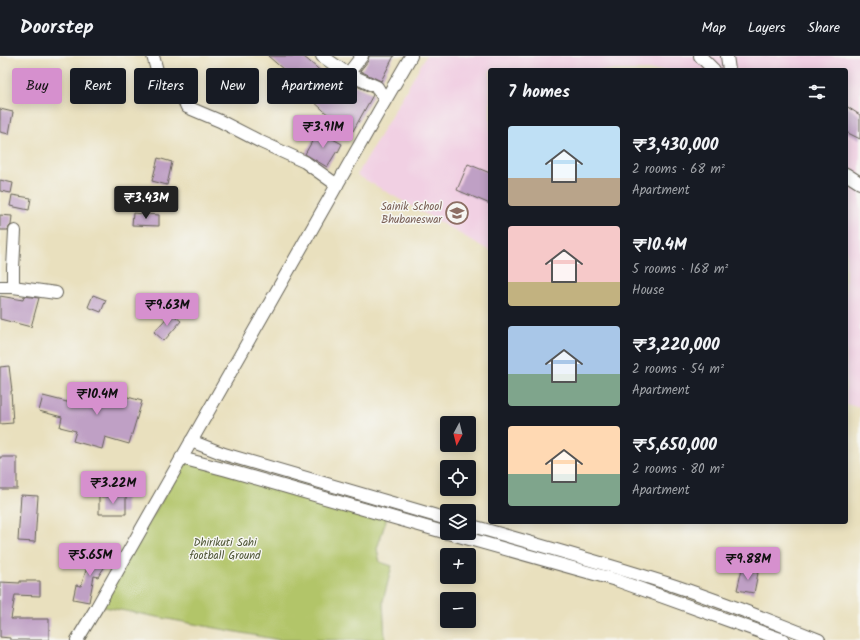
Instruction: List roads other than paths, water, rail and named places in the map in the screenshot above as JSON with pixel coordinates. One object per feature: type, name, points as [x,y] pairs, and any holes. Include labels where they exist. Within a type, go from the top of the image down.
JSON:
[{"type":"street","points":[[153,56],[158,74],[163,76],[172,88],[179,90],[187,107],[220,121],[305,162],[337,185]]},
{"type":"street","points":[[322,56],[339,68]]},
{"type":"street","points":[[353,68],[362,56]]},
{"type":"street","points":[[77,640],[411,56]]},
{"type":"street","points":[[700,56],[712,68]]},
{"type":"street","points":[[727,56],[730,68]]},
{"type":"street","points":[[357,78],[377,87],[386,100]]},
{"type":"street","points":[[848,175],[860,183]]},
{"type":"street","points":[[13,287],[15,231]]},
{"type":"street","points":[[0,286],[56,293]]},
{"type":"street","points":[[191,441],[224,454],[440,516]]},
{"type":"street","points":[[181,458],[440,531]]},
{"type":"street","points":[[476,527],[667,583],[759,616],[819,640]]},
{"type":"street","points":[[472,540],[616,580],[783,640]]},
{"type":"place","name":"Sainik School Bhubaneswar","points":[[457,213]]},
{"type":"park label","name":"Dhirikuti Sahi football Ground","points":[[225,549]]}]
